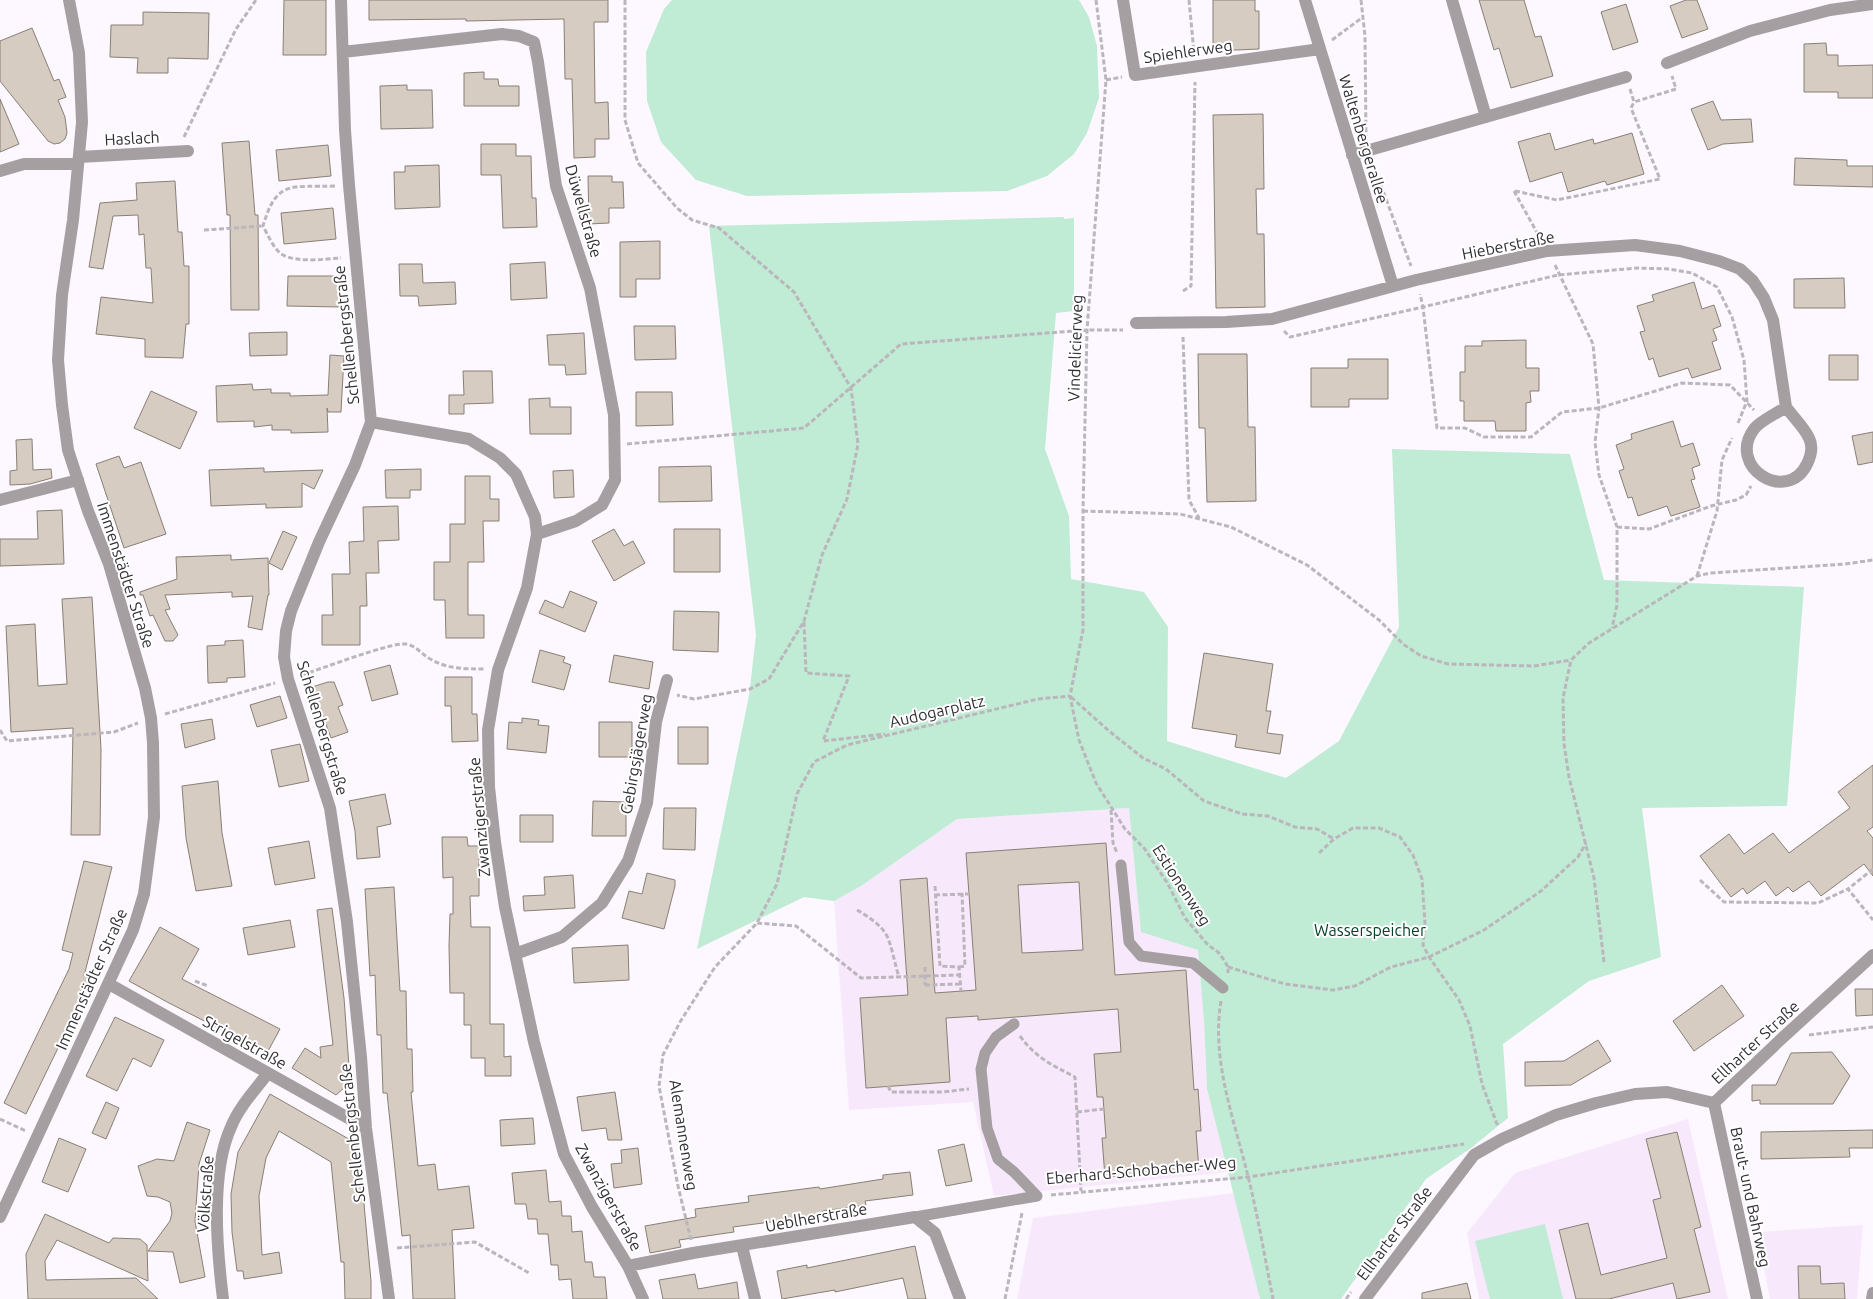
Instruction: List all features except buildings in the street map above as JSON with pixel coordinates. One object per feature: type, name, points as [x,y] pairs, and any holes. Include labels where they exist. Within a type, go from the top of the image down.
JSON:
[{"type":"street","name":"Immenstädter Straße","points":[[0,1217],[133,930],[144,894],[154,817],[153,744],[151,718],[145,688],[109,564],[88,512],[68,450],[62,405],[58,360],[62,295],[73,220],[82,122],[79,53],[70,0]]},
{"type":"street","name":"Schellenbergstraße","points":[[342,0],[349,184],[370,422],[355,466],[319,542],[291,611],[286,631],[284,657],[288,679],[330,808],[347,922],[361,1057],[366,1128],[389,1299]]},
{"type":"street","name":"Spiehlerweg","points":[[1123,0],[1135,75],[1320,49]]},
{"type":"street","name":"Waltenbergerallee","points":[[1306,0],[1393,286]]},
{"type":"street","points":[[1452,0],[1486,118]]},
{"type":"street","points":[[1667,63],[1750,31],[1830,10],[1873,4]]},
{"type":"street","name":"Düwellstraße","points":[[343,52],[502,34],[519,36],[534,42],[556,186],[590,288],[614,415],[615,480],[602,505],[576,521],[537,534]]},
{"type":"street","points":[[1352,155],[1486,118],[1626,76]]},
{"type":"street","name":"Haslach","points":[[0,171],[24,164],[188,151]]},
{"type":"street","name":"Hieberstraße","points":[[1131,326],[1272,319],[1416,280],[1547,251],[1635,245],[1680,251],[1720,261],[1740,269],[1753,281],[1764,298],[1773,320],[1786,407],[1810,439],[1811,456],[1804,471],[1790,480],[1773,482],[1758,474]]},
{"type":"street","points":[[1758,474],[1748,460],[1747,444],[1754,429],[1786,407]]},
{"type":"street","name":"Zwanzigerstraße","points":[[370,422],[470,439],[500,458],[516,474],[534,517],[537,534],[527,588],[498,670],[488,730],[489,787],[504,897],[534,1042],[564,1154],[592,1207],[628,1266],[643,1299]]},
{"type":"street","points":[[0,500],[78,480]]},
{"type":"street","name":"Gebirgsjägerweg","points":[[515,954],[562,937],[602,903],[628,861],[648,803],[656,722],[667,680]]},
{"type":"street","name":"Ellharter Straße","points":[[1365,1299],[1474,1155],[1502,1139],[1556,1116],[1596,1103],[1634,1094],[1667,1092],[1714,1103],[1873,955]]},
{"type":"street","name":"Strigelstraße","points":[[109,984],[366,1128]]},
{"type":"street","name":"Völkstraße","points":[[223,1299],[217,1216],[220,1163],[230,1127],[241,1108],[268,1073]]},
{"type":"street","name":"Braut- und Bahrweg","points":[[1714,1103],[1757,1299]]},
{"type":"street","points":[[915,1217],[935,1233],[960,1299]]},
{"type":"street","name":"Ueblherstraße","points":[[628,1266],[694,1253],[915,1217]]},
{"type":"street","points":[[742,1246],[755,1299]]},
{"type":"street","points":[[1872,1299],[1873,1293]]},
{"type":"lane","points":[[1121,865],[1129,942],[1141,956],[1193,963],[1223,988]]},
{"type":"lane","name":"Eberhard-Schobacher-Weg","points":[[1014,1024],[996,1038],[985,1053],[981,1069],[987,1128],[998,1158],[1038,1196]]},
{"type":"lane","name":"Eberhard-Schobacher-Weg","points":[[915,1217],[1038,1196]]},
{"type":"path","points":[[173,151],[188,133],[236,29],[256,0]]},
{"type":"path","points":[[625,0],[625,120],[638,164],[677,208],[692,220],[719,228],[794,292],[851,388],[858,444],[847,499],[822,555],[804,621],[769,679],[750,689],[694,699]]},
{"type":"path","name":"Vindelicierweg","points":[[1070,696],[1083,630],[1083,510],[1087,330],[1106,80],[1096,0]]},
{"type":"path","points":[[1183,291],[1192,286],[1195,66],[1189,0]]},
{"type":"path","points":[[1361,0],[1364,17],[1366,137],[1369,151],[1416,280],[1423,307],[1437,428],[1464,428],[1484,437],[1531,437],[1562,412],[1598,408],[1682,383],[1730,385],[1747,401]]},
{"type":"path","points":[[1320,49],[1364,17]]},
{"type":"path","points":[[1634,102],[1676,89],[1667,63]]},
{"type":"path","points":[[1612,629],[1617,605],[1617,527],[1599,475],[1595,442],[1598,408],[1592,344],[1547,251],[1514,191],[1557,200],[1660,179],[1631,108],[1634,102],[1626,76]]},
{"type":"path","points":[[325,259],[297,259],[282,255],[270,240],[263,226],[275,196],[286,188],[332,186]]},
{"type":"path","points":[[204,230],[263,226]]},
{"type":"path","points":[[1272,319],[1290,337],[1558,275],[1637,268],[1669,269],[1692,273],[1717,287],[1732,316],[1744,360],[1747,401],[1722,460],[1717,505],[1697,576]]},
{"type":"path","points":[[1182,324],[1189,500],[1199,518]]},
{"type":"path","points":[[614,445],[804,428],[901,344],[1131,326]]},
{"type":"path","points":[[1617,527],[1649,529],[1736,500],[1746,495],[1758,474]]},
{"type":"path","points":[[1083,510],[1180,514],[1231,527],[1307,565],[1379,620],[1404,644],[1421,656],[1448,664],[1534,666],[1571,660],[1589,644],[1697,576],[1710,573],[1845,564],[1873,560]]},
{"type":"path","points":[[804,621],[806,672],[849,676],[823,741],[899,732]]},
{"type":"path","points":[[0,730],[7,741],[114,732],[151,718],[288,679],[389,646],[405,644],[417,648],[430,659],[447,667],[498,670]]},
{"type":"path","points":[[1571,660],[1563,698],[1564,744],[1594,878],[1604,962]]},
{"type":"path","points":[[1070,696],[1136,753],[1166,769],[1204,801],[1242,814],[1268,816],[1295,826],[1317,830],[1334,839]]},
{"type":"path","name":"Audogarplatz","points":[[814,762],[848,745],[1038,699],[1070,696]]},
{"type":"path","name":"Estionenweg","points":[[1070,696],[1078,740],[1096,783],[1111,809],[1125,830],[1144,848],[1168,884],[1185,918],[1208,945],[1218,952],[1228,968]]},
{"type":"path","name":"Alemannenweg","points":[[694,1253],[678,1186],[660,1086],[664,1055],[680,1022],[715,967],[757,923],[777,884],[797,794],[814,762]]},
{"type":"path","points":[[1111,809],[1113,843],[1121,865]]},
{"type":"path","points":[[1319,853],[1334,839],[1353,828],[1379,828],[1400,837],[1413,855],[1422,879],[1425,923],[1423,945],[1429,957],[1459,1000],[1470,1026],[1482,1084],[1502,1139]]},
{"type":"path","points":[[1273,1299],[1248,1177],[1228,1101],[1219,1054],[1218,1020],[1228,968],[1285,984],[1333,990],[1355,986],[1391,967],[1429,957],[1484,930],[1541,891],[1578,857],[1586,842]]},
{"type":"path","points":[[1700,880],[1724,902],[1818,903],[1848,888],[1873,869]]},
{"type":"path","points":[[935,886],[940,966],[959,968],[965,966],[962,893]]},
{"type":"path","points":[[1848,888],[1873,920]]},
{"type":"path","points":[[935,895],[969,894]]},
{"type":"path","points":[[858,910],[875,922],[889,939],[899,977]]},
{"type":"path","points":[[757,923],[796,926],[861,978],[959,976]]},
{"type":"path","points":[[924,968],[925,985],[960,984]]},
{"type":"path","points":[[959,968],[961,991]]},
{"type":"path","points":[[195,981],[208,986]]},
{"type":"path","points":[[1014,1024],[1017,1032],[1030,1050],[1050,1064],[1075,1077],[1081,1192]]},
{"type":"path","points":[[1819,1033],[1873,1027]]},
{"type":"path","points":[[888,1086],[891,1092],[942,1092],[983,1088]]},
{"type":"path","points":[[1077,1112],[1104,1109]]},
{"type":"path","points":[[0,1119],[37,1137]]},
{"type":"path","name":"Eberhard-Schobacher-Weg","points":[[1038,1196],[1248,1177],[1473,1143]]},
{"type":"path","points":[[1005,1299],[1026,1198]]},
{"type":"path","points":[[382,1249],[475,1242],[528,1273]]},
{"type":"shaded area","points":[[1129,808],[1141,931],[1198,950],[1207,1089],[1228,1172],[994,1196],[973,1102],[849,1110],[834,901],[861,886],[957,819]]},
{"type":"shaded area","points":[[1688,1119],[1728,1299],[1479,1299],[1467,1233],[1515,1173]]},
{"type":"shaded area","points":[[1234,1193],[1260,1299],[1017,1299],[1033,1218]]},
{"type":"shaded area","points":[[1863,1225],[1857,1299],[1770,1299],[1757,1232]]},
{"type":"green space","points":[[672,0],[1079,0],[1089,17],[1097,46],[1099,98],[1087,133],[1074,154],[1047,176],[1007,191],[747,196],[696,180],[661,142],[647,101],[646,52],[664,9]]},
{"type":"green space","name":"Wasserspeicher","points":[[1064,217],[1064,219],[1074,218],[1074,311],[1056,313],[1045,449],[1069,516],[1071,579],[1144,592],[1168,627],[1167,741],[1286,778],[1339,741],[1399,627],[1392,449],[1570,454],[1604,580],[1804,587],[1787,806],[1642,808],[1661,957],[1589,981],[1503,1044],[1508,1118],[1471,1148],[1426,1179],[1341,1299],[1260,1299],[1207,1089],[1198,950],[1141,932],[1129,808],[957,819],[861,886],[834,901],[804,897],[697,949],[749,696],[756,635],[709,226]]},
{"type":"green space","points":[[1545,1224],[1563,1299],[1490,1299],[1475,1241]]}]
